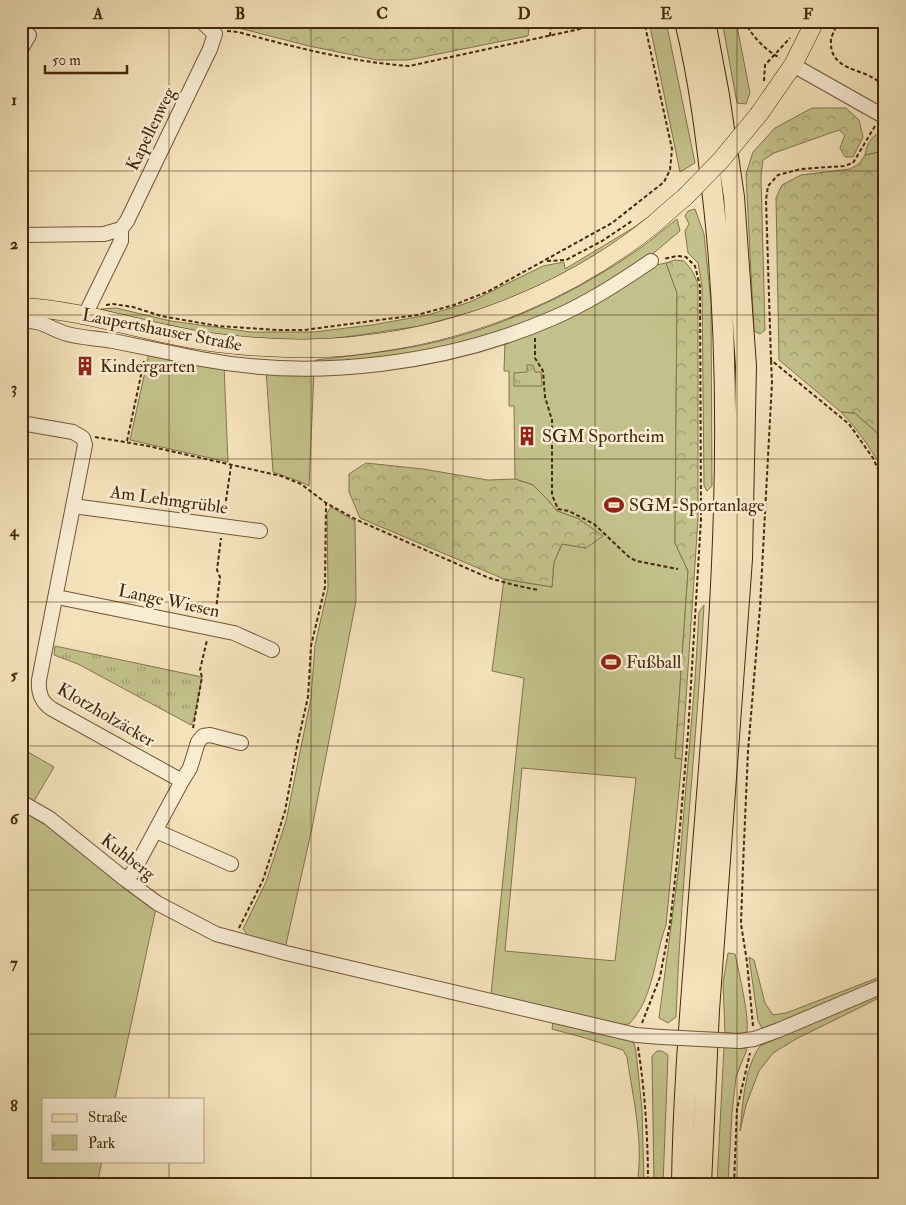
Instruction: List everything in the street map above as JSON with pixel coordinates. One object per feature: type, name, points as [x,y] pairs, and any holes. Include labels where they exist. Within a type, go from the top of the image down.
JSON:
[{"type":"highway","points":[[690,22],[719,96],[734,197],[746,376],[742,559],[709,1010],[701,1184]]},
{"type":"highway","points":[[682,1184],[682,1144],[691,1004],[723,557],[725,368],[719,251],[707,140],[690,22]]},
{"type":"main road","name":"Laupertshauser Straße","points":[[21,307],[89,306],[174,336],[266,348],[333,348],[418,336],[459,325],[504,309],[553,289],[594,266],[628,243],[685,197],[721,160],[759,114],[793,65],[816,21]]},
{"type":"street","points":[[201,21],[215,34]]},
{"type":"street","points":[[713,21],[719,96]]},
{"type":"street","points":[[21,48],[28,34]]},
{"type":"street","name":"Kapellenweg","points":[[89,306],[121,241],[121,229],[127,221],[179,116],[215,34]]},
{"type":"street","points":[[793,65],[882,116]]},
{"type":"street","points":[[21,235],[104,234],[121,229]]},
{"type":"street","points":[[21,321],[41,322],[64,333],[213,361],[301,369],[371,366],[448,353],[554,318],[604,292],[651,261]]},
{"type":"street","points":[[21,423],[73,432],[83,438]]},
{"type":"street","name":"Klotzholzäcker","points":[[83,438],[85,445],[57,596],[39,680],[39,693],[42,701],[52,709],[182,781]]},
{"type":"street","name":"Am Lehmgrüble","points":[[73,506],[260,531]]},
{"type":"street","name":"Lange Wiesen","points":[[57,596],[234,633],[272,650]]},
{"type":"street","points":[[126,880],[133,872],[190,768],[198,742],[203,736],[210,735],[242,743]]},
{"type":"street","name":"Kuhberg","points":[[21,802],[49,818],[126,880],[164,907],[216,934],[286,953],[636,1035],[739,1041],[754,1039],[885,985]]},
{"type":"street","points":[[156,831],[231,864]]},
{"type":"path","points":[[550,36],[552,21]]},
{"type":"path","points":[[215,34],[227,31],[238,32],[308,50],[376,64],[409,66],[617,21]]},
{"type":"path","points":[[89,306],[113,304],[126,306],[168,318],[218,326],[312,330],[418,314],[454,305],[489,291],[612,223],[664,182],[670,170],[672,149],[644,21]]},
{"type":"path","points":[[744,21],[751,33],[774,54],[793,65]]},
{"type":"path","points":[[839,21],[831,39],[833,51],[839,62],[849,69],[876,79],[885,91]]},
{"type":"path","points":[[763,83],[765,65],[792,36]]},
{"type":"path","points":[[734,1184],[736,1109],[754,1039],[747,962],[741,924],[748,752],[760,607],[772,382],[766,208],[768,186],[778,175],[802,169],[844,166],[853,163],[882,116]]},
{"type":"path","points":[[545,261],[566,260],[602,241],[634,220]]},
{"type":"path","points":[[648,1184],[648,1146],[643,1082],[636,1035],[660,977],[671,915],[688,732],[701,519],[700,286],[696,266],[686,257],[677,256],[651,261]]},
{"type":"path","points":[[535,325],[535,358],[543,371],[545,397],[552,420],[552,495],[558,510],[569,511],[594,524],[629,557],[636,561],[678,570]]},
{"type":"path","points":[[126,442],[147,349]]},
{"type":"path","points":[[771,360],[849,424],[873,458],[885,485]]},
{"type":"path","points":[[83,438],[100,436],[281,476],[301,484],[326,503],[357,520],[490,578],[538,590]]},
{"type":"path","points":[[203,736],[193,728],[202,677],[200,670],[208,634],[214,623],[220,577],[217,570],[231,466]]},
{"type":"path","points":[[233,938],[263,880],[285,811],[308,697],[311,646],[325,587],[326,503]]},
{"type":"green space","points":[[224,21],[530,21],[528,36],[408,60],[377,60],[309,46],[223,24]]},
{"type":"green space","points":[[649,21],[666,21],[695,163],[680,172]]},
{"type":"green space","points":[[722,21],[736,21],[750,93],[746,104],[737,103]]},
{"type":"green space","points":[[812,108],[846,108],[859,120],[863,137],[853,157],[845,157],[840,148],[845,135],[839,130],[774,153],[763,160],[761,176],[765,330],[760,334],[754,331],[746,174],[753,152],[775,128]]},
{"type":"green space","points":[[882,131],[885,131],[885,151],[865,155],[870,141]]},
{"type":"green space","points":[[885,151],[885,440],[855,413],[841,412],[779,360],[776,198],[782,185],[801,175],[850,169],[859,164],[865,155]]},
{"type":"green space","points":[[676,197],[615,246],[535,289],[494,306],[420,326],[324,340],[241,340],[131,318],[101,309],[116,308],[171,321],[251,332],[314,332],[372,325],[428,315],[470,302],[543,266],[564,262],[565,269],[633,228]]},
{"type":"green space","points":[[695,209],[704,234],[711,303],[712,486],[707,491],[704,486],[702,286],[698,263],[688,253],[685,231],[689,224],[685,216],[688,211]]},
{"type":"green space","points":[[677,219],[680,231],[644,261],[596,291],[543,317],[448,350],[314,366],[316,360],[394,350],[440,341],[466,334],[518,315],[592,279],[649,242]]},
{"type":"green space","points":[[675,260],[684,261],[687,264],[693,272],[698,285],[698,519],[682,759],[675,758],[688,571],[675,543],[677,293],[666,263]]},
{"type":"green space","name":"SGM-Sportanlage","points":[[666,263],[677,293],[675,543],[688,571],[675,758],[682,759],[666,925],[649,990],[644,1002],[629,1024],[616,1025],[491,994],[524,678],[492,671],[504,579],[552,587],[554,562],[562,544],[586,548],[579,519],[557,511],[533,485],[515,479],[514,406],[509,406],[509,371],[504,371],[505,341],[651,266]],"holes":[[[522,768],[636,778],[615,961],[505,951]]]},
{"type":"green space","points":[[149,353],[224,365],[228,462],[130,440]]},
{"type":"green space","points":[[527,365],[533,365],[535,372],[541,372],[542,386],[514,386],[514,373],[527,372]]},
{"type":"green space","points":[[266,369],[314,372],[309,486],[273,472]]},
{"type":"green space","points":[[841,412],[855,413],[885,440],[885,474],[865,441]]},
{"type":"green space","points":[[366,463],[423,469],[488,480],[515,479],[533,485],[557,511],[579,519],[603,536],[586,548],[562,544],[554,562],[552,587],[504,579],[360,518],[349,492],[349,474]]},
{"type":"green space","points":[[331,507],[355,521],[356,601],[312,828],[285,949],[251,940],[243,929],[266,882],[286,821],[311,698],[315,645],[328,588],[327,513]]},
{"type":"green space","points":[[704,605],[681,914],[676,1017],[668,1023],[659,1018],[680,858],[699,612]]},
{"type":"green space","points":[[55,646],[202,677],[194,719],[191,725],[78,664],[54,655]]},
{"type":"green space","points":[[21,748],[54,767],[34,801],[21,795]]},
{"type":"green space","points":[[21,810],[66,837],[156,908],[115,1098],[42,1098],[42,1162],[102,1162],[97,1184],[21,1184]]},
{"type":"green space","points":[[728,953],[735,954],[747,1015],[747,1032],[742,1034],[725,1033],[723,983]]},
{"type":"green space","points":[[749,957],[754,960],[765,1003],[773,1015],[786,1013],[885,975],[885,980],[771,1031],[762,1028],[758,1021]]},
{"type":"green space","points":[[885,990],[885,995],[796,1039],[773,1053],[759,1071],[746,1105],[740,1131],[747,1076],[760,1046]]},
{"type":"green space","points":[[553,1021],[623,1037],[634,1043],[642,1109],[644,1184],[637,1184],[639,1168],[638,1136],[627,1057],[623,1050],[552,1029]]},
{"type":"green space","points":[[724,1047],[747,1049],[736,1077],[728,1184],[717,1184]]},
{"type":"green space","points":[[657,1051],[662,1051],[668,1055],[663,1184],[654,1184],[652,1056]]},
{"type":"place","name":"Kindergarten","points":[[85,366]]},
{"type":"place","name":"SGM Sportheim","points":[[527,436]]},
{"type":"place","name":"SGM-Sportanlage","points":[[614,505]]},
{"type":"place","name":"Fußball","points":[[611,662]]}]
